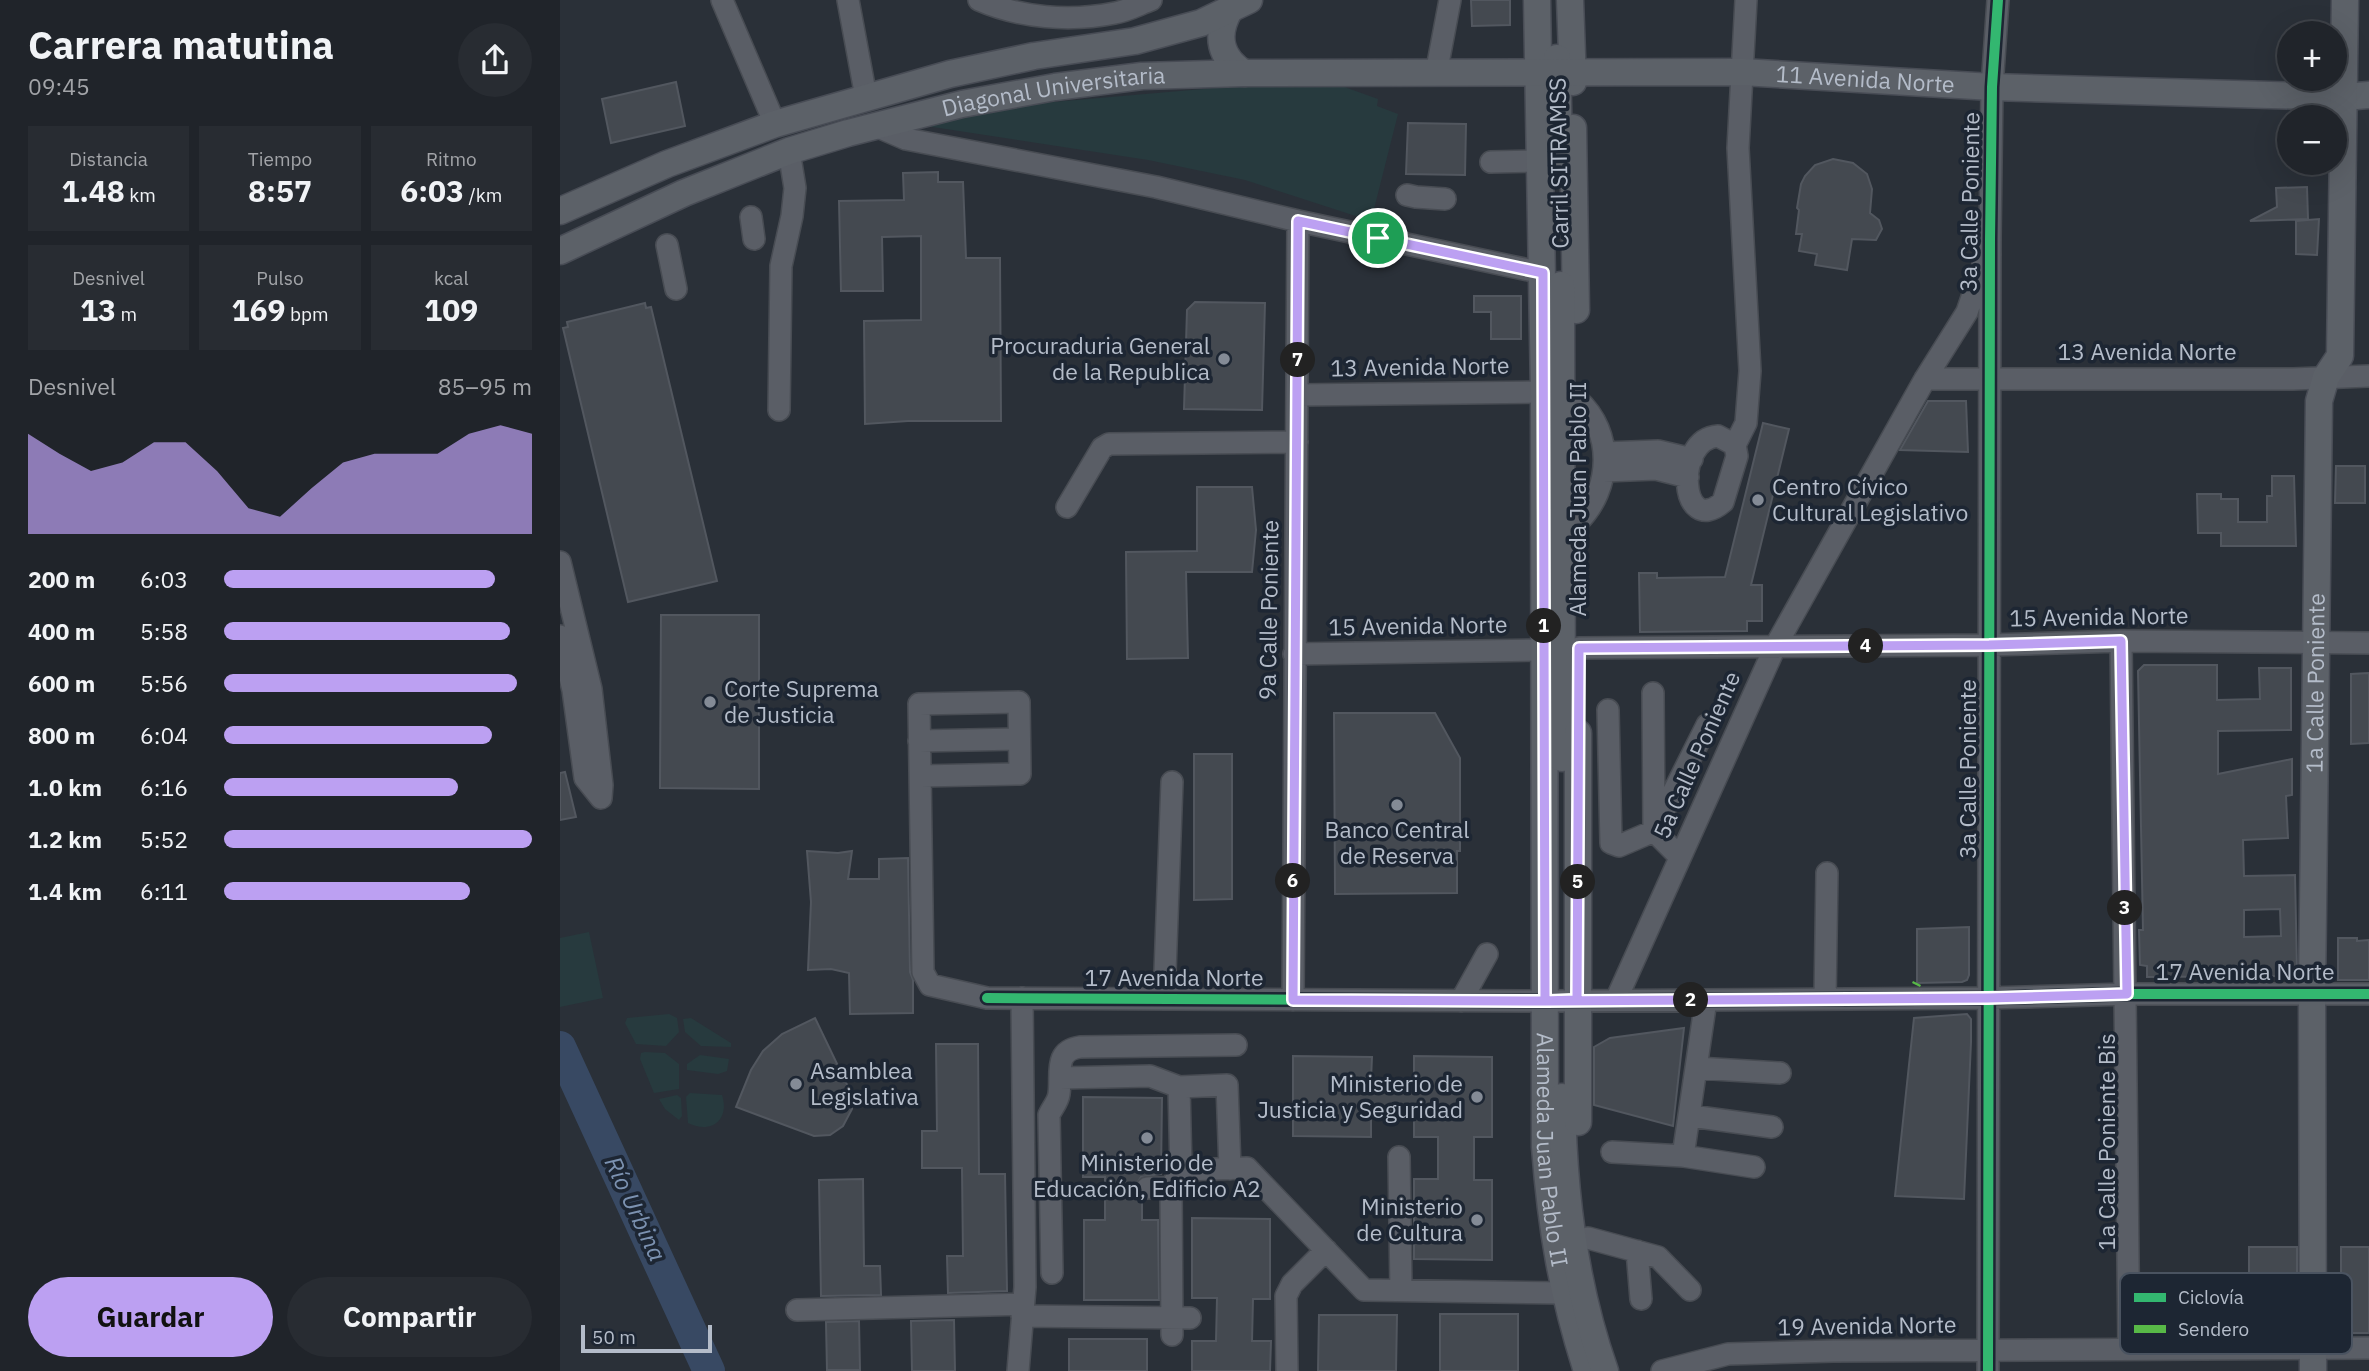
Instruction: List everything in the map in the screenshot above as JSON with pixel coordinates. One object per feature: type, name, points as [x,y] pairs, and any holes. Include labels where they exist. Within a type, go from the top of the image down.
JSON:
[{"type":"main road","name":"Alameda Juan Pablo II","points":[[1537,0],[1557,73],[1578,400],[1579,648],[1561,1001],[1545,1158],[1553,1239],[1564,1293],[1587,1371]]},
{"type":"main road","name":"Carril SITRAMSS","points":[[1555,0],[1563,396],[1561,1001],[1564,1167],[1570,1223],[1590,1319],[1605,1371]]},
{"type":"main road","name":"Alameda Juan Pablo II","points":[[1570,0],[1541,161],[1544,650],[1561,1001],[1588,1238],[1600,1301],[1619,1371]]},
{"type":"main road","name":"1a Calle Poniente","points":[[2313,1273],[2312,993],[2319,401],[2326,377],[2340,356],[2357,96],[2345,0]]},
{"type":"main road","name":"Diagonal Universitaria","points":[[560,211],[678,160],[775,124],[950,74],[1034,56],[1135,41],[1201,23],[1239,6]]},
{"type":"main road","points":[[1239,6],[1223,22],[1221,46],[1234,67],[1244,73]]},
{"type":"main road","points":[[1135,41],[1157,46],[1160,53],[1158,62],[1142,76]]},
{"type":"main road","name":"11 Avenida Norte","points":[[1557,73],[1742,72],[1992,87],[2357,96]]},
{"type":"main road","name":"Diagonal Universitaria","points":[[560,250],[684,193],[789,151],[975,102],[1055,87],[1142,76],[1244,73],[1557,73]]},
{"type":"street","points":[[722,0],[775,124]]},
{"type":"street","points":[[848,0],[866,97]]},
{"type":"street","points":[[979,0],[1023,13],[1064,19],[1116,13],[1151,0]]},
{"type":"street","points":[[1436,74],[1450,0]]},
{"type":"street","points":[[1735,445],[1718,436],[1707,438],[1698,446],[1690,468],[1687,492],[1696,506],[1709,509],[1726,498],[1737,453],[1735,445],[1746,423],[1750,371],[1738,161],[1746,0]]},
{"type":"street","name":"3a Calle Poniente","points":[[1988,1361],[1990,239],[1992,87],[1998,0]]},
{"type":"street","points":[[876,126],[906,139],[1156,187],[1298,221],[1543,273]]},
{"type":"street","points":[[779,410],[781,266],[795,188],[789,151]]},
{"type":"street","points":[[1491,162],[1541,161]]},
{"type":"street","points":[[1407,195],[1445,199]]},
{"type":"street","name":"9a Calle Poniente","points":[[1293,1000],[1298,221]]},
{"type":"street","name":"5a Calle Poniente","points":[[1616,1000],[1775,647],[1924,379],[1967,312],[1979,282],[1990,239]]},
{"type":"street","points":[[667,245],[676,289]]},
{"type":"street","name":"13 Avenida Norte","points":[[1924,379],[2369,376]]},
{"type":"street","name":"13 Avenida Norte","points":[[1298,395],[1544,392]]},
{"type":"street","points":[[1578,400],[1596,422],[1604,462],[1593,505],[1578,522]]},
{"type":"street","points":[[1068,507],[1102,448],[1109,444],[1297,442]]},
{"type":"street","points":[[1604,462],[1656,469],[1690,468]]},
{"type":"street","points":[[560,562],[591,689],[602,785],[601,798],[585,778],[573,690],[560,636]]},
{"type":"street","name":"15 Avenida Norte","points":[[1579,648],[1989,645],[2121,641],[2369,643]]},
{"type":"street","name":"1a Calle Poniente Bis","points":[[2121,641],[2129,1273]]},
{"type":"street","name":"15 Avenida Norte","points":[[1294,654],[1544,650]]},
{"type":"street","points":[[1653,693],[1654,831],[1680,857]]},
{"type":"street","name":"17 Avenida Norte","points":[[1019,740],[1019,702],[919,704],[923,972],[930,985],[987,998],[1461,1001],[2369,993]]},
{"type":"street","points":[[1608,710],[1611,843],[1619,846],[1654,831],[1707,725]]},
{"type":"street","points":[[919,741],[1019,740],[1020,774],[920,776]]},
{"type":"street","points":[[1164,999],[1172,782]]},
{"type":"street","points":[[1825,999],[1827,873]]},
{"type":"street","points":[[1461,1001],[1487,954]]},
{"type":"street","points":[[1018,1371],[1025,1287],[1022,998]]},
{"type":"street","points":[[1683,1156],[1706,1000]]},
{"type":"street","points":[[1052,1273],[1049,1115],[1059,1097],[1061,1058],[1077,1047],[1236,1045]]},
{"type":"street","points":[[1697,1068],[1780,1073]]},
{"type":"street","points":[[1060,1078],[1150,1076],[1179,1087],[1227,1086],[1230,1169]]},
{"type":"street","points":[[796,1310],[1023,1310],[1178,1324],[1176,1179],[1179,1087]]},
{"type":"street","points":[[1690,1116],[1772,1127]]},
{"type":"street","points":[[1612,1152],[1683,1156],[1754,1167]]},
{"type":"street","points":[[1399,1157],[1401,1290]]},
{"type":"street","points":[[1147,1188],[1176,1179],[1248,1168],[1364,1290],[1564,1293]]},
{"type":"street","points":[[1588,1238],[1664,1260],[1690,1290]]},
{"type":"street","points":[[1287,1371],[1286,1296],[1292,1284],[1326,1250]]},
{"type":"street","points":[[1637,1251],[1641,1299]]},
{"type":"street","name":"19 Avenida Norte","points":[[1662,1371],[1728,1363],[1988,1361],[2120,1350]]},
{"type":"street","name":"19 Avenida Norte","points":[[2221,1354],[2313,1359],[2338,1354]]},
{"type":"green space","points":[[1273,83],[1336,84],[1378,99],[1377,106],[1398,114],[1371,221],[1245,180],[1148,160],[913,124],[972,109]]},
{"type":"green space","points":[[589,932],[603,998],[560,1007],[560,938]]},
{"type":"green space","points":[[669,1014],[677,1018],[679,1032],[666,1046],[636,1044],[625,1023],[627,1018]]},
{"type":"green space","points":[[691,1018],[731,1043],[731,1047],[701,1046],[685,1032],[683,1019]]},
{"type":"green space","points":[[641,1053],[665,1053],[679,1064],[679,1089],[654,1093],[640,1059]]},
{"type":"green space","points":[[700,1055],[729,1059],[727,1071],[718,1074],[687,1070],[687,1064]]},
{"type":"green space","points":[[690,1093],[722,1095],[724,1104],[721,1118],[705,1127],[688,1123],[686,1097]]},
{"type":"green space","points":[[677,1095],[681,1098],[682,1116],[679,1120],[665,1109],[659,1099]]},
{"type":"building","points":[[1471,0],[1510,0],[1510,25],[1472,26]]},
{"type":"building","points":[[676,82],[685,126],[611,143],[602,99]]},
{"type":"building","points":[[1408,123],[1466,124],[1465,175],[1406,174]]},
{"type":"building","points":[[1833,159],[1853,163],[1867,174],[1872,189],[1870,213],[1879,220],[1882,229],[1876,240],[1852,239],[1847,270],[1815,265],[1817,254],[1799,251],[1802,234],[1796,234],[1801,184],[1815,165]]},
{"type":"building","points":[[938,172],[938,182],[963,182],[966,258],[1000,258],[1001,421],[865,424],[864,321],[921,320],[921,236],[882,237],[883,291],[841,291],[839,201],[904,200],[903,173]]},
{"type":"building","points":[[2307,187],[2308,219],[2250,221],[2277,207],[2276,188]]},
{"type":"building","points":[[2319,219],[2317,255],[2296,254],[2296,221]]},
{"type":"building","points":[[1474,296],[1521,296],[1521,339],[1491,339],[1491,312],[1474,312]]},
{"type":"building","name":"Procuraduria General de la Republica","points":[[1195,302],[1265,303],[1262,410],[1184,409],[1187,310]]},
{"type":"building","points":[[645,303],[646,308],[651,307],[717,581],[628,602],[563,328],[568,327],[567,322]]},
{"type":"building","points":[[1928,401],[1966,401],[1968,452],[1900,450]]},
{"type":"building","points":[[1763,423],[1789,429],[1751,585],[1762,585],[1762,621],[1747,621],[1747,631],[1640,632],[1639,573],[1657,573],[1657,578],[1725,577]]},
{"type":"building","points":[[2336,466],[2365,466],[2365,503],[2335,503]]},
{"type":"building","points":[[2272,476],[2294,476],[2296,546],[2221,546],[2221,533],[2198,533],[2197,494],[2221,494],[2221,499],[2238,499],[2238,522],[2267,522],[2267,496],[2272,496]]},
{"type":"building","points":[[1197,487],[1252,487],[1256,530],[1252,572],[1186,572],[1188,658],[1127,659],[1126,552],[1197,551]]},
{"type":"building","name":"Corte Suprema de Justicia","points":[[661,615],[759,615],[759,789],[660,788]]},
{"type":"building","points":[[2144,665],[2217,665],[2217,700],[2260,699],[2259,668],[2291,668],[2291,730],[2218,731],[2218,774],[2292,759],[2292,795],[2286,796],[2288,838],[2243,840],[2244,876],[2295,875],[2297,971],[2292,976],[2147,977],[2147,966],[2140,965],[2139,930],[2143,930],[2138,671]],"holes":[[[2280,909],[2281,936],[2244,937],[2244,910]]]},
{"type":"building","points":[[2369,673],[2369,743],[2351,744],[2351,674]]},
{"type":"building","name":"Banco Central de Reserva","points":[[1334,713],[1435,713],[1460,758],[1457,893],[1335,894]]},
{"type":"building","points":[[1194,754],[1232,754],[1232,899],[1194,900]]},
{"type":"building","points":[[565,772],[576,817],[560,820],[560,773]]},
{"type":"building","points":[[807,851],[852,851],[848,879],[879,879],[879,859],[908,858],[913,1013],[850,1014],[849,973],[831,969],[808,970],[811,902]]},
{"type":"building","points":[[1969,927],[1967,980],[1917,983],[1917,929]]},
{"type":"building","points":[[2338,938],[2369,940],[2369,980],[2338,980]]},
{"type":"building","points":[[1967,1014],[1971,1019],[1971,1042],[1964,1199],[1895,1196],[1914,1018]]},
{"type":"building","name":"Asamblea Legislativa","points":[[815,1018],[852,1095],[852,1109],[843,1126],[830,1135],[814,1136],[736,1107],[751,1070],[763,1051],[782,1034]]},
{"type":"building","points":[[1684,1028],[1673,1126],[1594,1105],[1594,1047],[1610,1038]]},
{"type":"building","points":[[936,1044],[978,1044],[979,1174],[1005,1174],[1007,1291],[948,1293],[947,1256],[963,1256],[962,1168],[922,1168],[922,1131],[937,1131]]},
{"type":"building","points":[[1293,1056],[1372,1057],[1371,1079],[1399,1080],[1414,1080],[1414,1056],[1492,1057],[1492,1137],[1474,1137],[1474,1180],[1492,1180],[1492,1260],[1414,1259],[1414,1179],[1438,1179],[1438,1137],[1414,1137],[1414,1116],[1371,1115],[1371,1137],[1293,1136]]},
{"type":"building","points":[[1083,1097],[1162,1098],[1161,1174],[1141,1177],[1134,1188],[1142,1200],[1142,1220],[1158,1220],[1159,1300],[1084,1300],[1084,1220],[1105,1220],[1105,1177],[1083,1177]]},
{"type":"building","points":[[863,1179],[864,1266],[880,1266],[881,1295],[821,1296],[819,1180]]},
{"type":"building","points":[[1192,1218],[1270,1219],[1270,1299],[1253,1299],[1252,1341],[1271,1341],[1270,1371],[1192,1371],[1192,1341],[1216,1341],[1217,1298],[1192,1298]]},
{"type":"building","points":[[2249,1247],[2297,1247],[2297,1273],[2249,1273]]},
{"type":"building","points":[[2341,1247],[2369,1247],[2369,1333],[2352,1333],[2352,1273],[2341,1273]]},
{"type":"building","points":[[1440,1314],[1518,1314],[1518,1371],[1440,1371]]},
{"type":"building","points":[[1319,1315],[1397,1315],[1396,1371],[1318,1371]]},
{"type":"building","points":[[954,1320],[955,1371],[912,1371],[911,1321]]},
{"type":"building","points":[[859,1321],[860,1370],[827,1370],[826,1322]]},
{"type":"building","points":[[1069,1339],[1147,1339],[1147,1371],[1069,1371]]},
{"type":"waterway","name":"Río Urbina","points":[[560,1047],[709,1371]]},
{"type":"cycle path","points":[[1988,1371],[1990,239],[1992,87],[1998,0]]},
{"type":"cycle path","points":[[987,998],[1545,1001],[2369,994]]},
{"type":"place","name":"Procuraduria General de la Republica","points":[[1224,359]]},
{"type":"place","name":"Centro Cívico Cultural Legislativo","points":[[1758,500]]},
{"type":"place","name":"Corte Suprema de Justicia","points":[[710,702]]},
{"type":"place","name":"Banco Central de Reserva","points":[[1397,805]]},
{"type":"place","name":"Asamblea Legislativa","points":[[796,1084]]},
{"type":"place","name":"Ministerio de Justicia y Seguridad","points":[[1477,1097]]},
{"type":"place","name":"Ministerio de Educación, Edificio A2","points":[[1147,1138]]},
{"type":"place","name":"Ministerio de Cultura","points":[[1477,1220]]},
{"type":"route","points":[[1378,238],[1298,221],[1293,1000],[1545,1001],[1577,1000],[1579,648],[1989,645],[2121,641],[2127,994],[1988,998],[1545,1001],[1543,273],[1378,238]]}]
